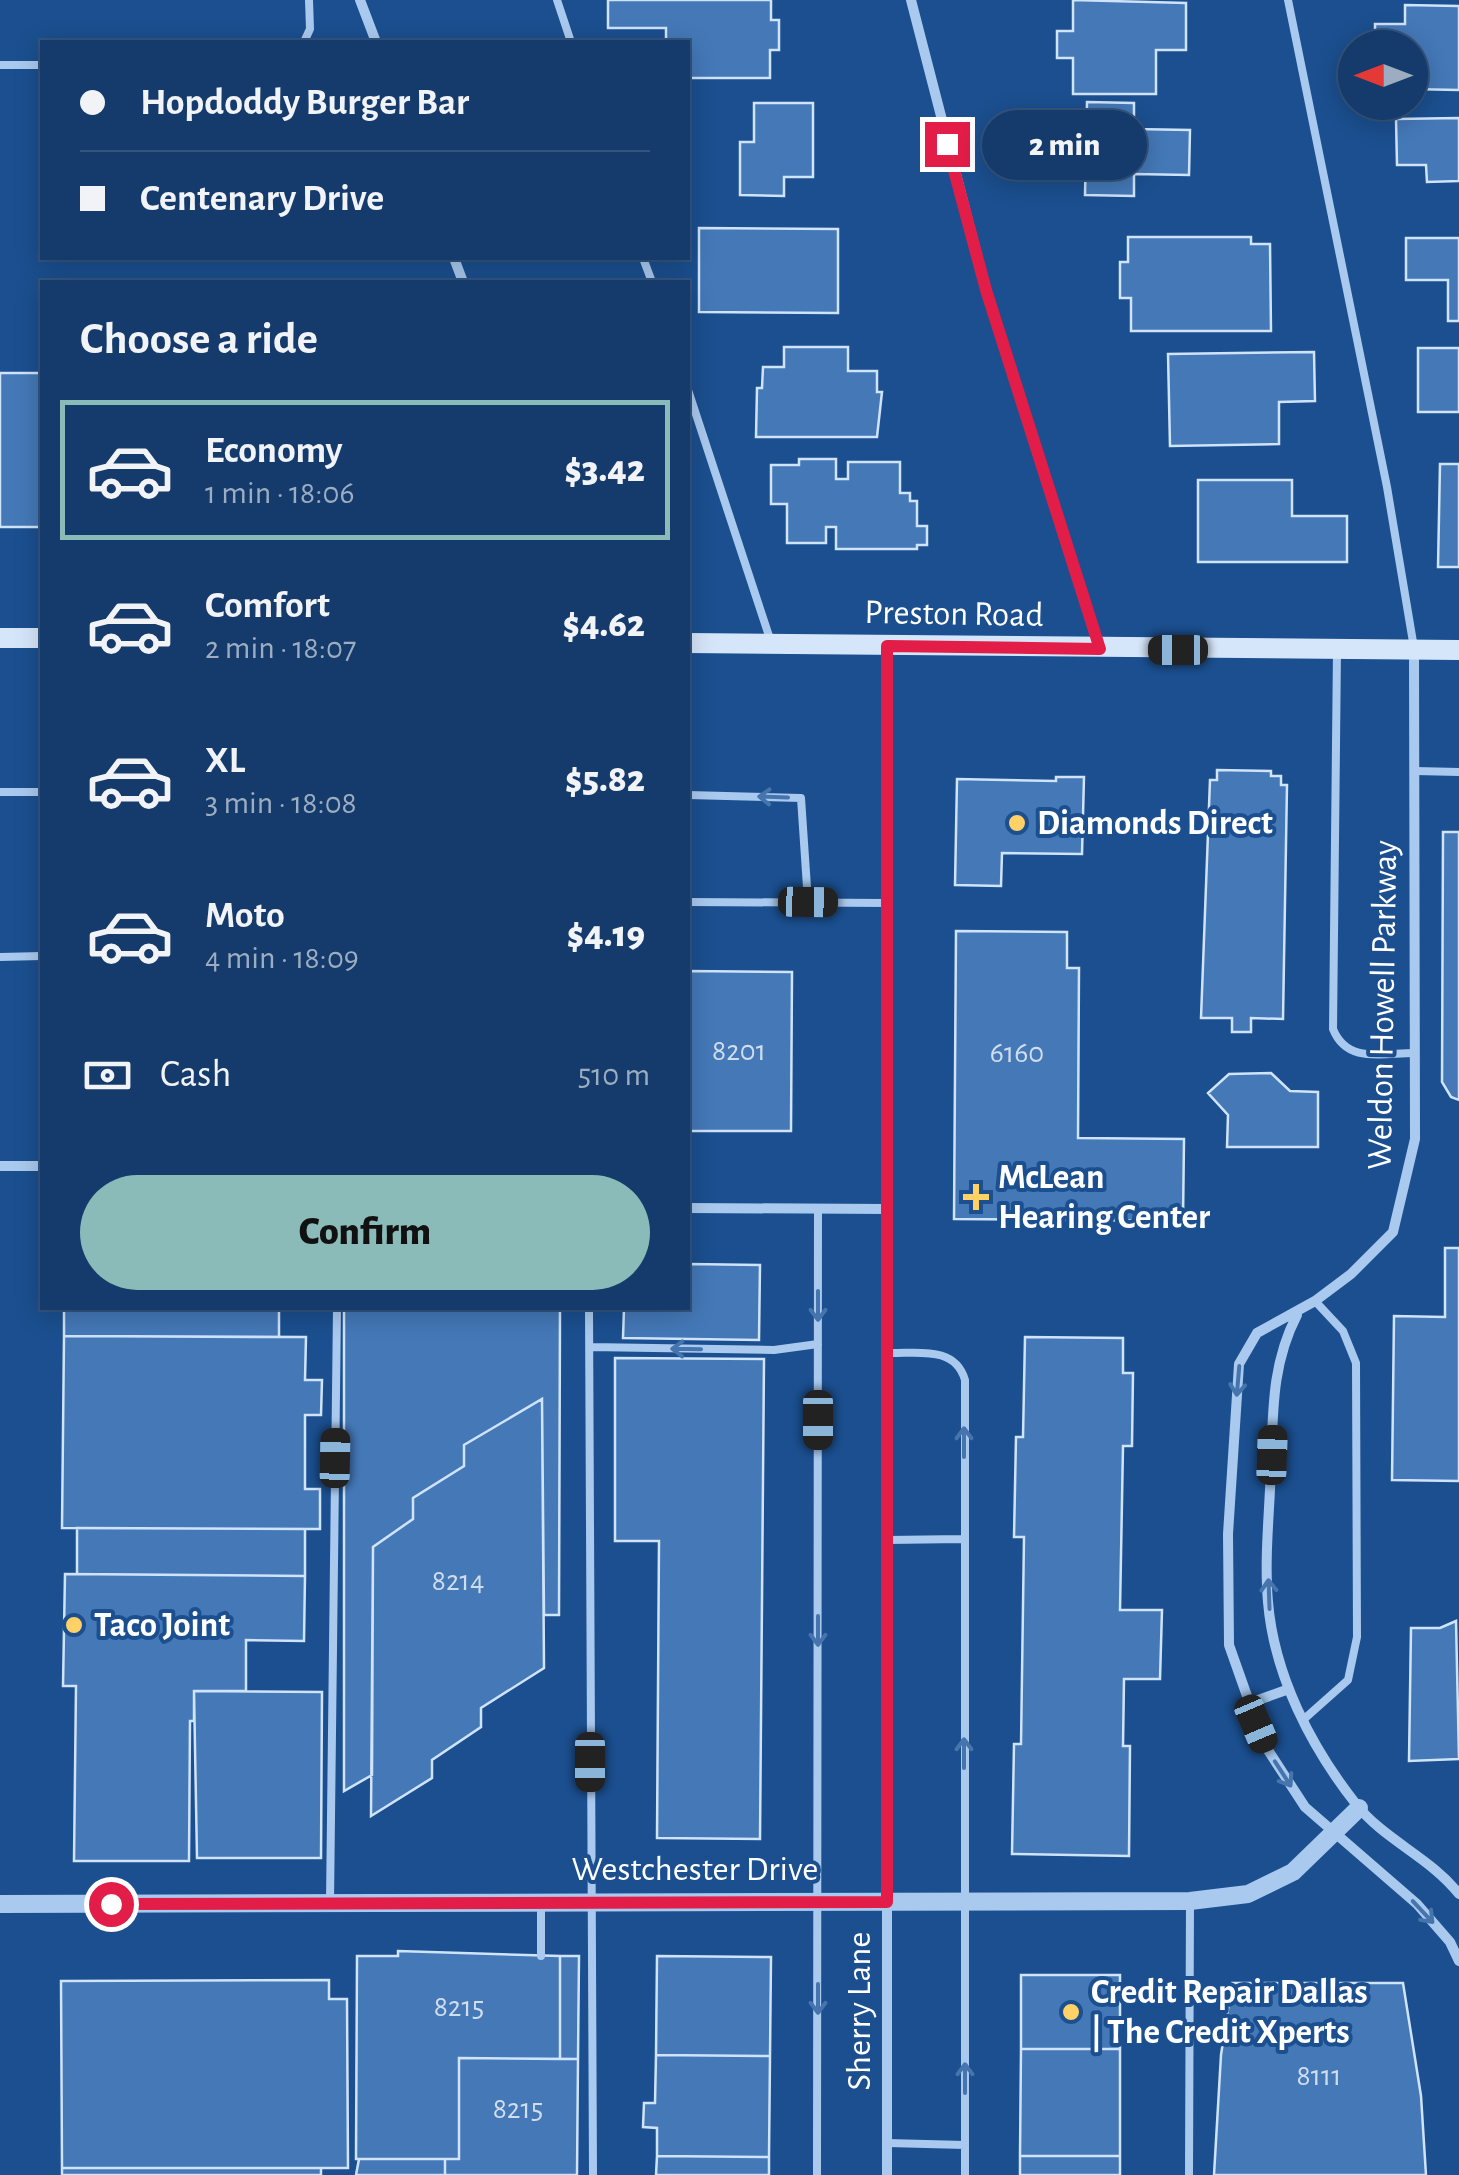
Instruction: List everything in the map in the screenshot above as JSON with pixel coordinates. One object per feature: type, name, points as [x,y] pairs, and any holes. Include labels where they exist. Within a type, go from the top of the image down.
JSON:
[{"type":"main road","points":[[0,638],[40,638]]},
{"type":"main road","name":"Preston Road","points":[[690,643],[1459,650]]},
{"type":"street","points":[[360,0],[375,40]]},
{"type":"street","points":[[912,0],[986,290],[1100,649]]},
{"type":"street","name":"Sherry Lane","points":[[887,646],[887,2175]]},
{"type":"street","name":"Weldon Howell Parkway","points":[[1414,650],[1416,1139],[1393,1232],[1351,1274],[1315,1301],[1258,1333],[1239,1364],[1228,1534],[1229,1627],[1230,1645],[1247,1704],[1274,1760],[1305,1807],[1417,1904],[1450,1942],[1459,1961]]},
{"type":"street","points":[[0,1166],[40,1166]]},
{"type":"street","points":[[690,1208],[887,1209]]},
{"type":"street","points":[[1297,1314],[1282,1344],[1274,1383],[1270,1510],[1268,1604],[1288,1690],[1359,1808],[1440,1870],[1459,1894]]},
{"type":"street","points":[[1247,1704],[1288,1690]]},
{"type":"street","name":"Westchester Drive","points":[[0,1904],[1190,1901],[1248,1894],[1293,1872],[1359,1808]]},
{"type":"lane","points":[[305,40],[310,29],[309,0]]},
{"type":"lane","points":[[557,0],[570,40]]},
{"type":"lane","points":[[1288,0],[1387,487],[1414,650]]},
{"type":"lane","points":[[0,65],[40,65]]},
{"type":"lane","points":[[690,396],[772,644]]},
{"type":"lane","points":[[1337,650],[1333,1029],[1340,1046],[1351,1054],[1416,1053]]},
{"type":"lane","points":[[1415,771],[1459,772]]},
{"type":"lane","points":[[0,792],[40,792]]},
{"type":"lane","points":[[690,795],[801,798],[808,902]]},
{"type":"lane","points":[[690,902],[887,903]]},
{"type":"lane","points":[[0,957],[40,956]]},
{"type":"lane","points":[[818,1209],[818,2175]]},
{"type":"lane","points":[[1303,1720],[1348,1680],[1358,1638],[1356,1363],[1344,1331],[1315,1301]]},
{"type":"lane","points":[[330,1902],[337,1310]]},
{"type":"lane","points":[[590,1310],[593,2175]]},
{"type":"lane","points":[[590,1347],[774,1350],[818,1344]]},
{"type":"lane","points":[[887,1353],[944,1354],[961,1367],[965,1380],[965,2175]]},
{"type":"lane","points":[[887,1540],[964,1539]]},
{"type":"lane","points":[[1189,2175],[1190,1901]]},
{"type":"lane","points":[[541,1902],[541,1956]]},
{"type":"lane","points":[[887,2144],[965,2145]]},
{"type":"building","points":[[608,0],[771,0],[771,20],[779,20],[779,50],[770,50],[770,78],[690,78],[690,40],[666,40],[666,28],[608,28]]},
{"type":"building","points":[[1073,0],[1186,3],[1186,50],[1156,50],[1156,94],[1073,94],[1073,58],[1057,58],[1057,31],[1073,31]]},
{"type":"building","points":[[1405,5],[1459,6],[1459,90],[1428,89],[1428,30],[1375,30],[1375,24],[1405,24]]},
{"type":"building","points":[[1087,102],[1134,103],[1134,129],[1190,130],[1189,175],[1134,174],[1134,196],[1085,195]]},
{"type":"building","points":[[754,103],[813,103],[813,177],[784,177],[784,196],[740,195],[740,142],[754,142]]},
{"type":"building","points":[[1459,118],[1459,181],[1427,182],[1426,165],[1397,165],[1396,120]]},
{"type":"building","points":[[699,228],[838,229],[838,313],[699,312]]},
{"type":"building","points":[[1128,237],[1251,237],[1251,244],[1270,244],[1271,331],[1131,331],[1131,298],[1120,298],[1120,262],[1128,262]]},
{"type":"building","points":[[1406,238],[1459,238],[1459,321],[1448,321],[1448,280],[1406,280]]},
{"type":"building","points":[[784,347],[848,347],[848,371],[877,371],[877,392],[882,392],[877,437],[756,437],[757,388],[762,388],[763,367],[784,367]]},
{"type":"building","points":[[1418,348],[1459,348],[1459,412],[1418,412]]},
{"type":"building","points":[[1314,352],[1315,401],[1279,402],[1279,444],[1170,446],[1168,354]]},
{"type":"building","points":[[0,373],[40,373],[40,527],[0,527]]},
{"type":"building","points":[[799,459],[836,459],[836,479],[848,479],[848,462],[900,462],[900,493],[910,493],[910,501],[917,501],[917,526],[927,526],[927,545],[917,545],[917,549],[836,549],[836,527],[826,527],[826,543],[787,543],[787,504],[771,504],[771,465],[799,465]]},
{"type":"building","points":[[1440,464],[1459,464],[1459,567],[1438,567]]},
{"type":"building","points":[[1198,480],[1292,480],[1292,516],[1347,516],[1347,562],[1198,562]]},
{"type":"building","points":[[1217,770],[1271,771],[1271,776],[1281,776],[1281,785],[1287,785],[1283,1019],[1251,1018],[1251,1032],[1232,1032],[1232,1018],[1201,1018],[1210,780],[1217,780]]},
{"type":"building","points":[[1056,777],[1084,777],[1082,854],[1002,853],[1001,886],[955,885],[957,779],[1056,781]]},
{"type":"building","points":[[1443,832],[1459,832],[1459,1100],[1451,1097],[1442,1082]]},
{"type":"building","points":[[956,931],[1067,932],[1067,968],[1079,968],[1078,1138],[1184,1139],[1183,1221],[954,1219]]},
{"type":"building","points":[[690,971],[792,972],[791,1131],[690,1131]]},
{"type":"building","points":[[1271,1073],[1290,1091],[1318,1092],[1318,1147],[1227,1147],[1228,1115],[1208,1093],[1229,1074]]},
{"type":"building","points":[[1445,1248],[1459,1248],[1459,1481],[1392,1480],[1394,1316],[1445,1317]]},
{"type":"building","points":[[690,1264],[760,1265],[759,1340],[623,1338],[624,1310],[690,1310]]},
{"type":"building","points":[[64,1310],[279,1310],[279,1337],[64,1336]]},
{"type":"building","points":[[344,1310],[560,1310],[559,1615],[544,1615],[542,1399],[464,1445],[464,1466],[413,1498],[413,1519],[373,1547],[372,1775],[344,1791]]},
{"type":"building","points":[[64,1336],[306,1337],[305,1380],[322,1380],[321,1415],[305,1415],[305,1489],[320,1489],[320,1529],[62,1528]]},
{"type":"building","points":[[1025,1337],[1123,1338],[1123,1373],[1133,1373],[1132,1446],[1123,1446],[1120,1610],[1162,1610],[1160,1679],[1124,1679],[1123,1746],[1130,1746],[1129,1856],[1012,1854],[1014,1744],[1021,1744],[1024,1537],[1014,1537],[1016,1437],[1023,1437]]},
{"type":"building","points":[[615,1358],[764,1359],[760,1839],[657,1838],[659,1541],[615,1541]]},
{"type":"building","points":[[542,1399],[544,1668],[481,1708],[481,1727],[432,1760],[432,1778],[371,1816],[373,1547],[413,1519],[413,1498],[464,1466],[464,1445]]},
{"type":"building","points":[[77,1528],[305,1529],[305,1576],[77,1574]]},
{"type":"building","points":[[65,1574],[305,1576],[304,1641],[246,1640],[246,1691],[194,1691],[194,1721],[190,1721],[189,1861],[74,1861],[76,1686],[63,1686]]},
{"type":"building","points":[[1456,1621],[1459,1759],[1409,1761],[1411,1628],[1440,1628]]},
{"type":"building","points":[[194,1691],[322,1692],[321,1858],[197,1858]]},
{"type":"building","points":[[398,1951],[560,1956],[560,2059],[459,2058],[459,2159],[356,2159],[357,1956],[398,1956]]},
{"type":"building","points":[[560,1956],[579,1956],[578,2059],[560,2059]]},
{"type":"building","points":[[657,1956],[771,1957],[770,2056],[656,2055]]},
{"type":"building","name":"Credit Repair Dallas | The Credit Xperts","points":[[1021,1975],[1120,1975],[1120,2049],[1021,2049]]},
{"type":"building","points":[[329,1980],[329,1999],[347,1999],[348,2168],[62,2168],[61,1981]]},
{"type":"building","points":[[1232,1983],[1403,1983],[1421,2096],[1426,2175],[1214,2175],[1221,2055]]},
{"type":"building","points":[[1021,2049],[1120,2049],[1120,2156],[1020,2156]]},
{"type":"building","points":[[656,2055],[770,2056],[769,2157],[657,2156],[657,2128],[643,2127],[644,2103],[655,2103]]},
{"type":"building","points":[[459,2058],[578,2059],[577,2175],[445,2175],[445,2159],[459,2159]]},
{"type":"building","points":[[657,2156],[769,2157],[769,2175],[656,2175]]},
{"type":"building","points":[[1020,2156],[1120,2156],[1120,2175],[1020,2175]]},
{"type":"building","points":[[359,2159],[445,2159],[445,2175],[356,2175]]},
{"type":"building","points":[[62,2168],[321,2168],[321,2175],[62,2175]]},
{"type":"place","name":"Diamonds Direct","points":[[1017,823]]},
{"type":"place","name":"McLean Hearing Center","points":[[976,1197]]},
{"type":"place","name":"Taco Joint","points":[[74,1625]]},
{"type":"place","name":"Credit Repair Dallas | The Credit Xperts","points":[[1071,2012]]},
{"type":"route","points":[[111,1904],[887,1902],[887,646],[1100,649],[986,290],[947,144]]}]
